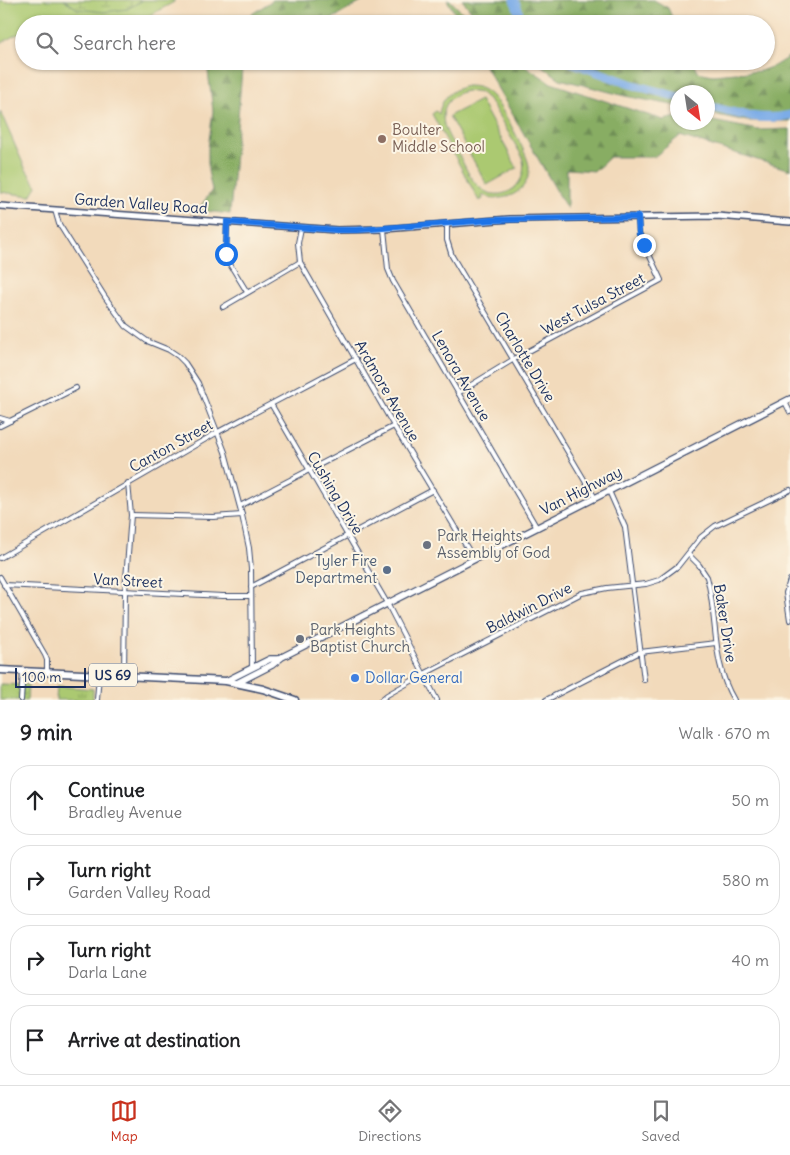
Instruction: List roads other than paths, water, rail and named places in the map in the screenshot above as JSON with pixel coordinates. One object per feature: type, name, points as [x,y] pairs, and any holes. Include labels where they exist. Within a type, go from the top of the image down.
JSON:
[{"type":"main road","name":"Van Highway","points":[[237,683],[272,665],[277,659],[788,401]]},
{"type":"main road","name":"Van Highway","points":[[226,681],[270,659],[277,659]]},
{"type":"main road","name":"US 69","points":[[0,670],[226,681],[270,691],[295,700]]},
{"type":"street","name":"Garden Valley Road","points":[[0,206],[337,230],[510,219],[717,216],[790,222]]},
{"type":"street","points":[[56,210],[59,224],[118,316],[136,334],[178,356],[192,372],[218,432],[240,506],[249,548],[252,668]]},
{"type":"street","name":"West Tulsa Street","points":[[458,393],[514,359],[661,280],[639,234],[638,217]]},
{"type":"street","points":[[227,222],[226,254],[228,261],[247,292]]},
{"type":"street","name":"Charlotte Drive","points":[[447,223],[447,240],[452,256],[595,498]]},
{"type":"street","name":"Ardmore Avenue","points":[[301,228],[298,243],[300,262],[394,426],[474,560]]},
{"type":"street","name":"Lenora Avenue","points":[[384,228],[388,269],[393,281],[537,528]]},
{"type":"street","points":[[223,307],[300,262]]},
{"type":"street","name":"Canton Street","points":[[0,558],[218,432],[356,359]]},
{"type":"street","points":[[0,426],[76,388]]},
{"type":"street","points":[[788,401],[790,412]]},
{"type":"street","name":"Cushing Drive","points":[[271,404],[387,603],[437,700]]},
{"type":"street","points":[[0,418],[10,421]]},
{"type":"street","points":[[240,506],[394,426]]},
{"type":"street","points":[[124,675],[125,592],[130,515],[128,483]]},
{"type":"street","points":[[251,587],[433,490]]},
{"type":"street","name":"Baldwin Drive","points":[[381,700],[424,674],[582,593],[646,584],[659,580],[678,566],[701,537],[715,526],[790,490]]},
{"type":"street","points":[[609,491],[625,526],[644,680]]},
{"type":"street","points":[[130,515],[212,517],[242,515]]},
{"type":"street","name":"Baker Drive","points":[[688,554],[707,577],[720,666],[734,700]]},
{"type":"street","points":[[0,577],[45,655],[47,672]]},
{"type":"street","points":[[790,580],[786,593],[790,620]]},
{"type":"street","name":"Van Street","points":[[4,585],[125,592],[251,596]]},
{"type":"street","points":[[546,700],[640,652],[716,644]]},
{"type":"street","points":[[22,700],[23,671]]},
{"type":"street","points":[[97,700],[99,674]]},
{"type":"waterway","points":[[514,0],[519,15]]},
{"type":"waterway","points":[[592,70],[630,84],[670,95]]},
{"type":"waterway","points":[[715,108],[738,114],[769,118],[790,115]]},
{"type":"place","name":"Boulter Middle School","points":[[382,139]]},
{"type":"place","name":"Park Heights Assembly of God","points":[[427,545]]},
{"type":"place","name":"Tyler Fire Department","points":[[387,570]]},
{"type":"place","name":"Park Heights Baptist Church","points":[[300,639]]},
{"type":"place","name":"Dollar General","points":[[355,678]]}]
